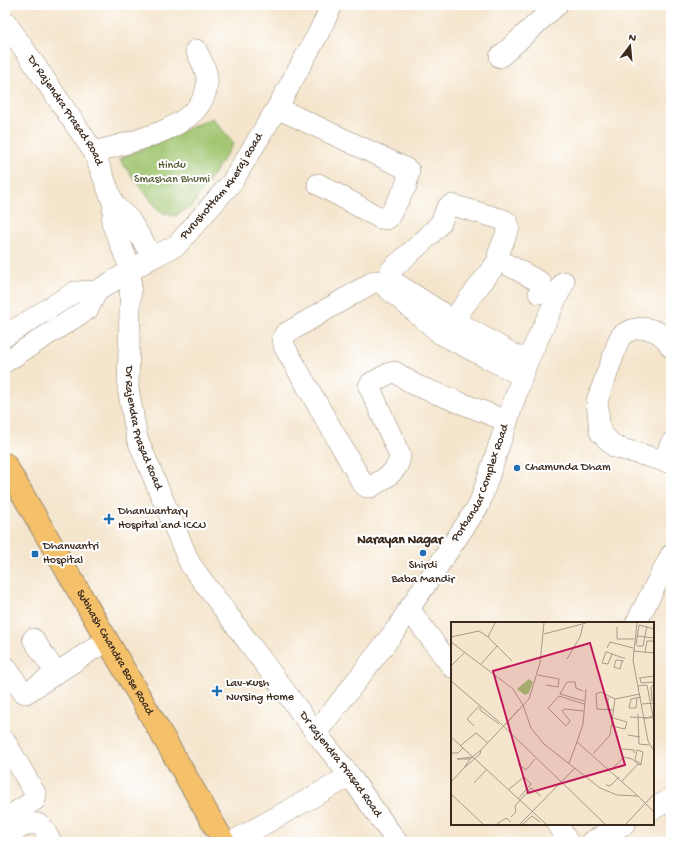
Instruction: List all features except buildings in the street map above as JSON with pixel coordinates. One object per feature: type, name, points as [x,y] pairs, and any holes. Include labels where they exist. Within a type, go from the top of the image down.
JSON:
[{"type":"main road","name":"Subhash Chandra Bose Road","points":[[5,464],[224,842]]},
{"type":"street","name":"Purushottam Kheraj Road","points":[[97,291],[153,257],[177,245],[232,182],[277,108],[318,34],[332,5]]},
{"type":"street","points":[[500,57],[557,5]]},
{"type":"street","name":"Dr Rajendra Prasad Road","points":[[5,20],[94,152],[114,205],[112,224],[131,270],[128,388],[137,438],[190,564],[316,733],[350,776],[397,842]]},
{"type":"street","points":[[94,152],[147,137],[169,128],[189,116],[203,100],[208,84],[204,66],[196,50]]},
{"type":"street","points":[[277,108],[409,171],[406,186],[389,217],[386,219],[380,218],[318,184]]},
{"type":"street","points":[[114,205],[129,219],[153,257]]},
{"type":"street","points":[[454,320],[499,260],[498,255],[509,227],[508,223],[504,220],[452,205],[446,208],[442,221],[433,231],[391,270],[391,277],[394,282],[454,320],[525,369]]},
{"type":"street","points":[[499,260],[540,282],[542,286],[539,293]]},
{"type":"street","points":[[507,421],[415,385],[395,372],[390,373],[371,383],[369,386],[400,456],[400,460],[392,473],[371,487],[367,487],[363,484],[284,346],[283,338],[285,334],[375,281],[379,281],[441,334],[525,369]]},
{"type":"street","name":"Porbandar Complex Road","points":[[316,733],[398,627],[479,505],[525,369],[564,282]]},
{"type":"street","points":[[5,336],[75,292],[97,291],[88,309],[5,362]]},
{"type":"street","points":[[669,456],[614,447],[600,432],[597,401],[620,337],[626,332],[636,328],[654,330],[667,340],[671,346]]},
{"type":"street","points":[[637,622],[669,566]]},
{"type":"street","points":[[409,609],[451,665]]},
{"type":"street","points":[[33,639],[56,673]]},
{"type":"street","points":[[5,666],[23,692],[26,693],[107,640]]},
{"type":"street","points":[[5,741],[36,795],[36,800],[5,819]]},
{"type":"street","points":[[232,842],[350,776]]},
{"type":"street","points":[[654,808],[671,799]]},
{"type":"street","points":[[5,838],[29,824],[34,823],[38,824],[42,828],[51,842]]},
{"type":"street","points":[[558,825],[568,842]]},
{"type":"street","points":[[592,842],[623,825]]},
{"type":"green space","name":"Hindu Smashan Bhumi","points":[[212,118],[234,143],[192,206],[175,216],[160,212],[119,159]]},
{"type":"place","name":"Chamunda Dham","points":[[517,468]]},
{"type":"place","name":"Dhanwantary Hospital and ICCU","points":[[109,519]]},
{"type":"place","name":"Shirdi Baba Mandir","points":[[423,553]]},
{"type":"place","name":"Dhanvantri Hospital","points":[[35,554]]},
{"type":"place","name":"Lav-Kush Nursing Home","points":[[217,691]]},
{"type":"district","name":"Narayan Nagar","points":[[400,540]]}]
